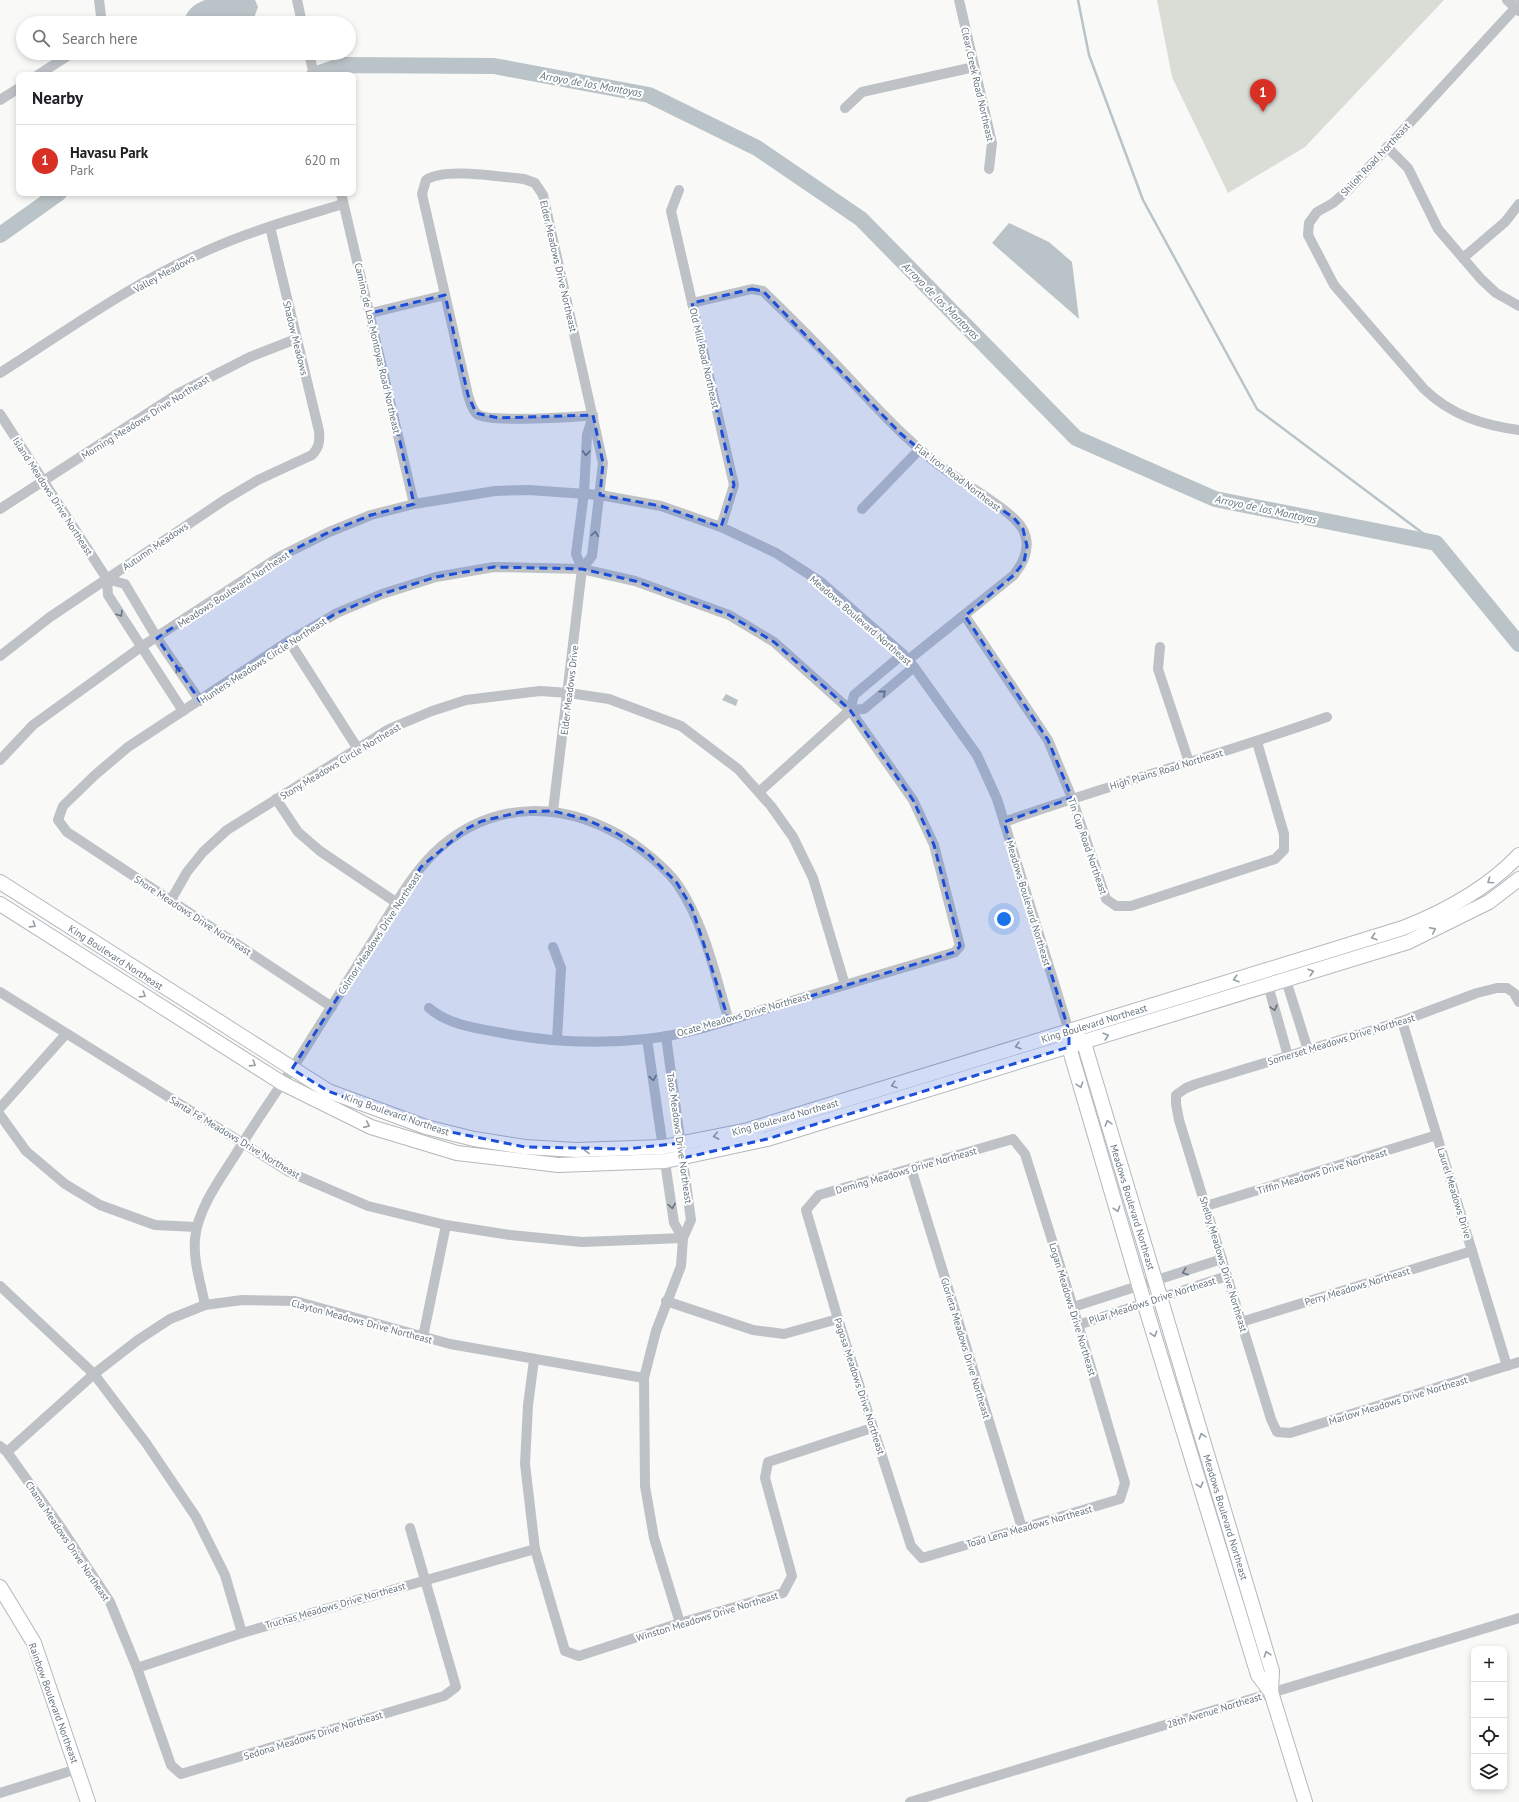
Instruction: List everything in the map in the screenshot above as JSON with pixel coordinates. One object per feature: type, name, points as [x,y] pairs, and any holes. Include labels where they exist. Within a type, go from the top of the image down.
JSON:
[{"type":"street","points":[[99,0],[101,16]]},
{"type":"street","points":[[297,0],[300,16]]},
{"type":"street","name":"Clear Creek Road Northeast","points":[[959,0],[992,143],[989,169]]},
{"type":"street","points":[[1507,0],[1518,7]]},
{"type":"street","name":"Shiloh Road Northeast","points":[[1518,7],[1348,190],[1333,203],[1317,212],[1309,223],[1308,235],[1334,285],[1436,401],[1474,421],[1492,426],[1519,430]]},
{"type":"street","points":[[43,72],[61,60]]},
{"type":"street","points":[[311,60],[313,72]]},
{"type":"street","points":[[845,108],[862,92],[974,67]]},
{"type":"street","points":[[0,100],[16,90]]},
{"type":"street","points":[[1387,147],[1408,168],[1438,229],[1481,279],[1496,293],[1519,306]]},
{"type":"street","name":"Elder Meadows Drive Northeast","points":[[445,295],[422,194],[426,180],[440,174],[448,173],[524,179],[532,181],[539,187],[543,195],[603,463],[592,556],[582,569]]},
{"type":"street","name":"Old Mill Road Northeast","points":[[679,190],[671,211],[734,485],[721,527]]},
{"type":"street","name":"Camino de Los Montoyas Road Northeast","points":[[342,196],[371,313],[414,504]]},
{"type":"street","name":"Valley Meadows","points":[[0,373],[153,278],[206,250],[270,227],[343,204]]},
{"type":"street","points":[[1463,258],[1505,222],[1519,204]]},
{"type":"street","name":"Shadow Meadows","points":[[270,227],[319,431],[320,440],[318,448]]},
{"type":"street","name":"Flat Iron Road Northeast","points":[[692,303],[752,289],[763,291],[843,372],[900,433],[948,472],[1014,518],[1022,529],[1027,546],[1024,562],[1014,575],[908,660]]},
{"type":"street","points":[[371,313],[445,295],[468,395],[476,414],[498,418],[574,417],[593,415]]},
{"type":"street","name":"Morning Meadows Drive Northeast","points":[[0,509],[179,393],[250,357],[296,339]]},
{"type":"street","name":"Island Meadows Drive Northeast","points":[[0,414],[107,579],[108,595],[183,711]]},
{"type":"street","name":"Elder Meadows Drive Northeast","points":[[582,569],[576,554],[584,493],[587,435],[593,415]]},
{"type":"street","name":"Autumn Meadows","points":[[0,656],[50,618],[226,499],[258,480],[312,455],[318,448]]},
{"type":"street","points":[[862,509],[920,449]]},
{"type":"street","name":"Meadows Boulevard Northeast","points":[[0,760],[33,725],[141,647],[157,638],[279,557],[329,532],[372,516],[414,504],[495,491],[529,490],[584,493],[661,506],[721,527],[776,552],[821,582],[908,660],[977,755],[997,799],[1069,1031],[1069,1047],[1144,1302],[1258,1675],[1271,1692]]},
{"type":"street","name":"Hunters Meadows Circle Northeast","points":[[58,820],[63,806],[95,775],[128,748],[289,641],[337,613],[382,594],[436,577],[494,567],[582,569],[636,581],[729,615],[774,642],[850,710],[916,807],[934,845],[960,946]]},
{"type":"street","name":"Elder Meadows Drive","points":[[553,811],[569,693],[582,569]]},
{"type":"street","points":[[107,579],[125,584],[157,638],[200,701]]},
{"type":"street","name":"Tin Cup Road Northeast","points":[[964,616],[1048,740],[1072,798],[1106,899],[1116,906],[1131,906],[1275,859],[1284,850],[1284,834],[1257,742]]},
{"type":"street","points":[[289,641],[358,749]]},
{"type":"street","points":[[1160,647],[1158,669],[1189,762]]},
{"type":"street","points":[[850,710],[864,709],[908,660]]},
{"type":"street","points":[[759,792],[850,710],[854,696],[908,660]]},
{"type":"street","name":"Stony Meadows Circle Northeast","points":[[171,900],[187,872],[203,852],[227,830],[389,729],[432,711],[466,700],[540,691],[569,693],[609,699],[681,726],[738,769],[771,806],[793,837],[813,878],[845,985]]},
{"type":"street","name":"High Plains Road Northeast","points":[[1004,822],[1072,798],[1257,742],[1328,717]]},
{"type":"street","points":[[276,799],[298,832],[320,851],[397,903]]},
{"type":"street","name":"Colmor Meadows Drive Northeast","points":[[205,1305],[194,1240],[196,1227],[212,1191],[421,867],[433,854],[466,829],[482,821],[501,815],[521,812],[553,811],[585,819],[618,834],[648,854],[677,884],[692,908],[702,932],[729,1021]]},
{"type":"street","name":"Shore Meadows Drive Northeast","points":[[58,820],[67,832],[332,1007]]},
{"type":"street","name":"King Boulevard Northeast","points":[[0,904],[282,1083],[371,1127],[458,1153],[558,1165],[664,1154],[682,1143],[748,1130],[1403,928],[1436,915],[1501,874],[1519,855]]},
{"type":"street","name":"King Boulevard Northeast","points":[[0,882],[328,1091],[426,1127],[474,1139],[524,1147],[664,1154],[683,1158],[767,1139],[1084,1043],[1408,942],[1488,902],[1519,879]]},
{"type":"street","name":"Ocate Meadows Drive Northeast","points":[[428,1008],[440,1017],[453,1023],[518,1036],[557,1040],[596,1041],[647,1039],[729,1021],[956,952],[960,946]]},
{"type":"street","points":[[553,947],[561,968],[557,1040]]},
{"type":"street","points":[[1281,965],[1308,1050]]},
{"type":"street","points":[[1263,971],[1288,1056]]},
{"type":"street","name":"Somerset Meadows Drive Northeast","points":[[1176,1095],[1186,1088],[1196,1084],[1402,1021],[1477,993],[1497,988],[1507,988],[1514,993],[1519,1002]]},
{"type":"street","name":"Santa Fe Meadows Drive Northeast","points":[[0,992],[290,1172],[368,1206],[446,1225],[510,1235],[582,1242],[683,1238]]},
{"type":"street","name":"Laurel Meadows Drive","points":[[1402,1021],[1507,1366]]},
{"type":"street","points":[[1069,1031],[1084,1043]]},
{"type":"street","points":[[0,1108],[66,1034]]},
{"type":"street","name":"Taos Meadows Drive Northeast","points":[[666,1036],[682,1143],[691,1220],[683,1238],[681,1266],[666,1301],[656,1331],[644,1378],[645,1486],[654,1538],[680,1623]]},
{"type":"street","name":"Taos Meadows Drive Northeast","points":[[647,1039],[674,1222],[683,1238]]},
{"type":"street","name":"Meadows Boulevard Northeast","points":[[1084,1043],[1272,1671],[1271,1692],[1305,1802]]},
{"type":"street","name":"Shelby Meadows Drive Northeast","points":[[1176,1095],[1179,1120],[1270,1419],[1277,1432]]},
{"type":"street","points":[[0,1115],[26,1152],[65,1184],[100,1205],[156,1225],[196,1227]]},
{"type":"street","name":"Tiffin Meadows Drive Northeast","points":[[1206,1206],[1437,1135]]},
{"type":"street","name":"Deming Meadows Drive Northeast","points":[[806,1210],[819,1195],[1013,1139]]},
{"type":"street","name":"Logan Meadows Drive Northeast","points":[[1013,1139],[1025,1154],[1073,1307],[1125,1483]]},
{"type":"street","name":"Glorieta Meadows Drive Northeast","points":[[911,1168],[1022,1528]]},
{"type":"street","name":"Pagosa Meadows Drive Northeast","points":[[806,1210],[872,1428],[911,1546],[922,1558]]},
{"type":"street","points":[[423,1337],[446,1225]]},
{"type":"street","name":"Perry Meadows Northeast","points":[[1241,1322],[1472,1251]]},
{"type":"street","name":"Pilar Meadows Drive Northeast","points":[[1073,1307],[1156,1282],[1222,1259]]},
{"type":"street","name":"Pilar Meadows Drive Northeast","points":[[1078,1325],[1144,1302],[1161,1298],[1227,1276]]},
{"type":"street","points":[[0,1286],[94,1374],[146,1443],[196,1517],[226,1575],[242,1633]]},
{"type":"street","name":"Clayton Meadows Drive Northeast","points":[[4,1449],[94,1374],[138,1340],[170,1319],[205,1305],[242,1300],[296,1302],[423,1337],[534,1360],[644,1378]]},
{"type":"street","points":[[666,1301],[753,1330],[784,1334],[838,1319]]},
{"type":"street","points":[[534,1360],[528,1405],[525,1464],[535,1549]]},
{"type":"street","name":"Marlow Meadows Drive Northeast","points":[[1277,1432],[1290,1433],[1519,1362]]},
{"type":"street","name":"Winston Meadows Drive Northeast","points":[[535,1549],[565,1651],[579,1656],[680,1623],[783,1592],[792,1576],[765,1478],[768,1462],[872,1428]]},
{"type":"street","name":"Chama Meadows Drive Northeast","points":[[4,1449],[62,1529],[110,1602],[137,1668],[171,1765],[181,1774]]},
{"type":"street","name":"Toad Lena Meadows Northeast","points":[[922,1558],[1120,1500],[1125,1483]]},
{"type":"street","points":[[410,1528],[424,1579]]},
{"type":"street","name":"Truchas Meadows Drive Northeast","points":[[137,1668],[242,1633],[424,1579],[535,1549]]},
{"type":"street","name":"Sedona Meadows Drive Northeast","points":[[181,1774],[444,1696],[456,1687],[424,1579]]},
{"type":"street","name":"Rainbow Boulevard Northeast","points":[[0,1587],[34,1643],[88,1802]]},
{"type":"street","name":"28th Avenue Northeast","points":[[910,1802],[1519,1618]]},
{"type":"street","points":[[0,1793],[77,1769]]},
{"type":"highlighted area","points":[[752,289],[763,291],[900,433],[947,472],[1014,518],[1023,529],[1027,546],[1024,562],[1014,575],[965,616],[1048,740],[1072,798],[1004,822],[1069,1031],[1069,1047],[767,1139],[683,1158],[682,1143],[626,1149],[525,1147],[426,1127],[328,1091],[292,1069],[421,867],[466,829],[482,821],[521,812],[553,811],[585,819],[618,834],[648,854],[677,883],[692,908],[729,1021],[955,952],[960,946],[934,845],[913,800],[850,710],[774,642],[729,615],[635,581],[582,569],[494,567],[436,577],[382,594],[337,613],[289,641],[200,701],[157,638],[279,557],[329,532],[371,515],[414,504],[371,313],[445,295],[468,395],[476,413],[498,418],[593,415],[603,463],[600,495],[661,506],[721,527],[734,485],[692,303]]},
{"type":"shaded area","points":[[205,0],[255,0],[258,7],[255,16],[186,16],[191,8]]},
{"type":"shaded area","points":[[1157,0],[1444,0],[1305,147],[1228,193],[1172,77]]},
{"type":"shaded area","points":[[1009,223],[1049,242],[1072,262],[1079,319],[992,243]]},
{"type":"shaded area","points":[[726,694],[738,700],[736,706],[722,700]]},
{"type":"waterway","points":[[1078,0],[1089,55],[1143,200],[1257,409],[1436,543]]},
{"type":"waterway","name":"Arroyo de los Montoyas","points":[[322,72],[342,65],[494,66],[649,95],[757,148],[861,219],[1076,438],[1215,499],[1436,543],[1519,644]]},
{"type":"waterway","name":"Arroyo de los Montoyas","points":[[0,235],[55,196]]},
{"type":"place","name":"Havasu Park","points":[[1263,112]]}]
